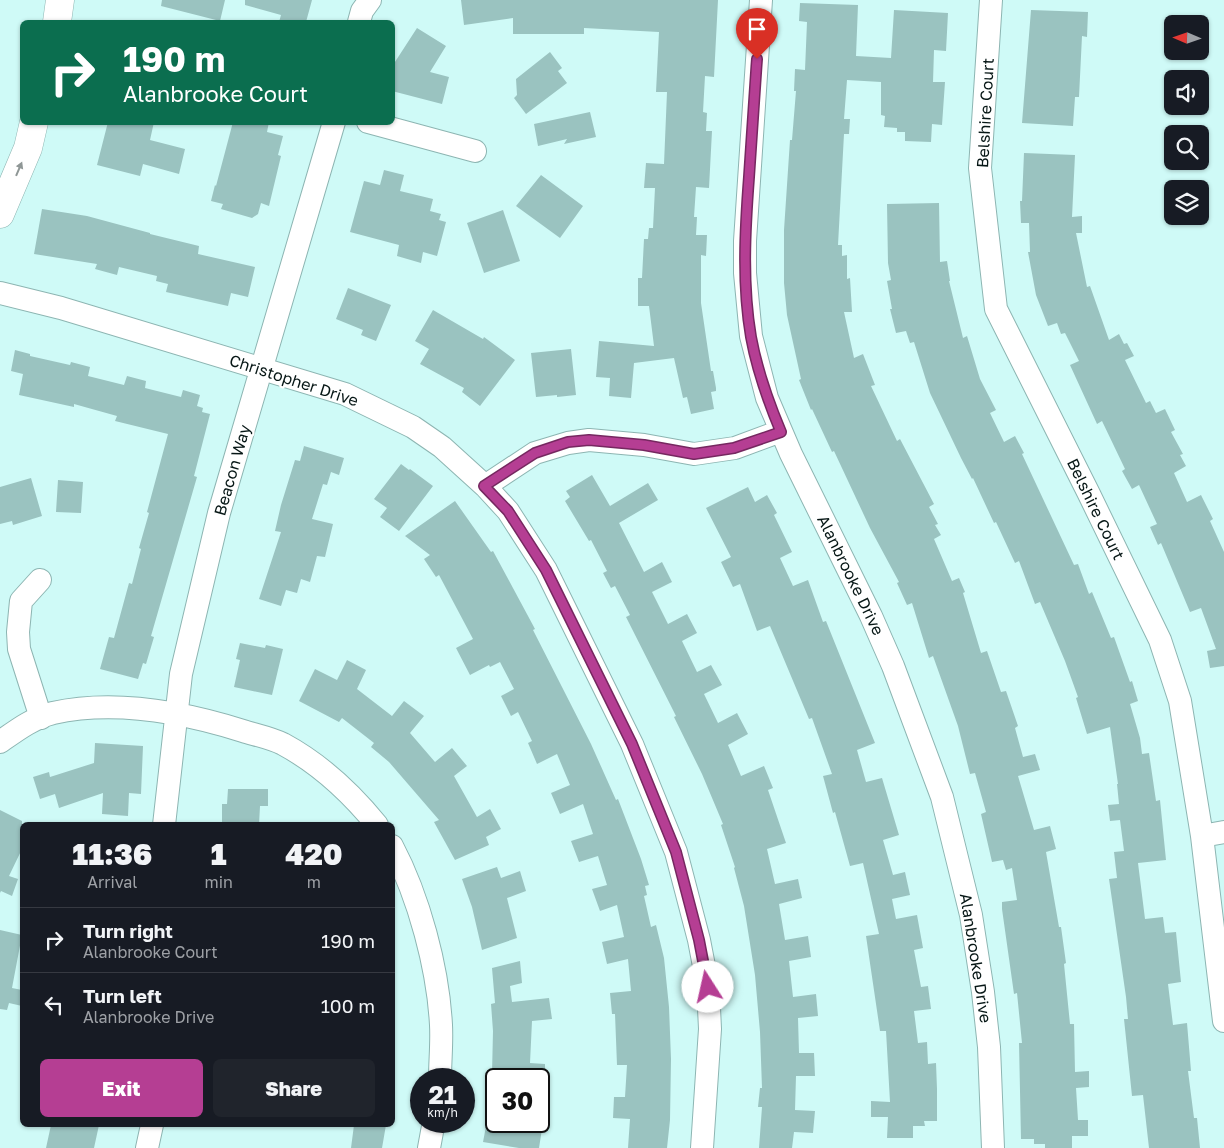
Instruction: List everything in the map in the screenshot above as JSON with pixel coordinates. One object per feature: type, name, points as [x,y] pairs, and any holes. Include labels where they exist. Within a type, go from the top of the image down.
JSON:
[{"type":"main road","points":[[57,20],[60,0]]},
{"type":"main road","points":[[0,214],[28,148],[33,125]]},
{"type":"street","points":[[360,20],[362,11],[370,0]]},
{"type":"street","name":"Alanbrooke Drive","points":[[760,0],[745,234],[745,272],[751,336],[767,398],[781,432],[872,616],[893,666],[942,797],[971,915],[983,992],[989,1047],[993,1148]]},
{"type":"street","name":"Belshire Court","points":[[991,0],[980,168],[996,309],[1160,640],[1180,700],[1202,836],[1224,1021]]},
{"type":"street","name":"Beacon Way","points":[[164,822],[181,674],[219,513],[333,125]]},
{"type":"street","points":[[379,125],[475,151]]},
{"type":"street","name":"Christopher Drive","points":[[0,293],[61,308],[344,394],[413,427],[442,447],[508,511],[546,570],[632,744],[676,852],[699,940],[708,987],[710,1029],[702,1148]]},
{"type":"street","points":[[484,486],[535,453],[568,442],[589,440],[635,444],[694,454],[734,448],[781,432]]},
{"type":"street","points":[[40,580],[21,601],[18,632],[19,648],[41,718]]},
{"type":"street","points":[[0,742],[26,723],[60,712],[86,708],[104,707],[176,714],[205,719],[282,743],[314,763],[357,800],[375,822]]},
{"type":"street","points":[[1202,836],[1224,832]]},
{"type":"street","points":[[395,852],[404,869],[428,942],[435,972],[441,1025],[440,1068]]},
{"type":"street","points":[[147,1148],[152,1127]]},
{"type":"street","points":[[429,1148],[432,1133]]},
{"type":"building","points":[[162,0],[225,0],[220,20],[161,6]]},
{"type":"building","points":[[245,0],[312,0],[307,20],[280,20],[281,15],[245,5]]},
{"type":"building","points":[[461,0],[718,0],[714,77],[705,76],[703,112],[707,113],[706,131],[712,131],[709,188],[696,187],[694,217],[697,217],[696,235],[707,235],[706,256],[701,255],[701,303],[711,371],[713,371],[716,388],[716,391],[711,392],[714,409],[691,414],[687,397],[683,398],[674,358],[634,363],[631,398],[609,396],[610,378],[596,377],[599,341],[654,346],[649,306],[638,306],[638,278],[642,278],[644,239],[648,239],[649,228],[653,228],[655,188],[644,188],[646,163],[664,164],[667,92],[656,92],[659,32],[584,28],[584,34],[513,34],[513,18],[464,25]]},
{"type":"building","points":[[800,3],[858,5],[856,56],[891,58],[894,10],[948,13],[946,51],[934,50],[933,82],[945,82],[942,125],[932,124],[931,142],[905,141],[905,132],[897,132],[897,128],[884,127],[885,116],[881,115],[881,82],[847,80],[844,119],[850,119],[849,134],[844,134],[838,245],[842,245],[842,256],[847,255],[847,279],[850,278],[852,312],[844,312],[854,358],[863,354],[875,385],[871,386],[897,441],[900,439],[934,504],[929,507],[938,524],[935,525],[941,535],[934,539],[952,581],[959,578],[965,592],[963,593],[981,653],[987,651],[1001,692],[1006,691],[1018,726],[1015,728],[1023,757],[1035,754],[1040,770],[1018,776],[1034,830],[1050,826],[1056,849],[1046,852],[1066,963],[1064,964],[1070,1024],[1074,1024],[1075,1072],[1089,1071],[1089,1087],[1076,1088],[1078,1120],[1088,1120],[1088,1136],[1072,1136],[1072,1148],[1045,1148],[1045,1144],[1034,1144],[1034,1139],[1021,1139],[1019,1043],[1022,1043],[1017,993],[1014,994],[1002,909],[1002,902],[1017,900],[1012,868],[1006,870],[1003,860],[992,862],[981,814],[986,812],[975,773],[970,774],[958,726],[933,656],[929,658],[912,603],[907,605],[897,583],[899,582],[870,528],[834,451],[832,452],[811,410],[799,380],[801,379],[787,315],[784,283],[784,230],[790,140],[792,140],[796,91],[794,91],[795,69],[805,70],[807,22],[799,21]]},
{"type":"building","points":[[1031,10],[1088,12],[1087,37],[1082,36],[1079,97],[1075,97],[1073,126],[1022,123]]},
{"type":"building","points":[[417,28],[446,46],[430,72],[449,77],[442,104],[395,92],[395,62]]},
{"type":"building","points":[[550,52],[562,68],[558,71],[567,83],[526,114],[514,98],[517,95],[516,79]]},
{"type":"building","points":[[590,112],[596,137],[564,144],[567,139],[538,146],[534,124]]},
{"type":"building","points":[[107,125],[153,125],[150,140],[185,149],[179,174],[143,164],[140,176],[97,165]]},
{"type":"building","points":[[232,125],[268,125],[267,132],[283,136],[278,155],[281,156],[269,206],[261,203],[258,214],[252,218],[221,209],[223,204],[211,201]]},
{"type":"building","points":[[1024,153],[1075,155],[1072,217],[1082,216],[1082,233],[1076,233],[1087,287],[1090,286],[1109,340],[1119,334],[1124,344],[1127,343],[1134,356],[1125,360],[1146,403],[1150,401],[1156,413],[1165,409],[1175,430],[1171,432],[1183,454],[1180,455],[1186,466],[1174,473],[1187,502],[1201,495],[1213,519],[1210,521],[1224,552],[1224,666],[1210,668],[1207,651],[1216,649],[1201,608],[1190,612],[1161,543],[1158,545],[1150,527],[1157,524],[1139,485],[1132,489],[1122,471],[1125,469],[1102,421],[1097,424],[1070,365],[1079,361],[1065,333],[1061,334],[1057,323],[1048,326],[1036,295],[1028,252],[1030,252],[1029,223],[1021,223],[1020,201],[1022,201]]},
{"type":"building","points":[[384,170],[404,175],[400,191],[433,199],[430,211],[441,214],[439,220],[446,222],[437,256],[423,252],[421,263],[397,256],[399,245],[350,232],[364,181],[380,185]]},
{"type":"building","points":[[541,175],[583,206],[560,238],[516,206]]},
{"type":"building","points":[[939,203],[940,262],[947,261],[949,281],[963,338],[967,336],[980,379],[996,410],[990,413],[1004,442],[1015,436],[1024,453],[1022,454],[1074,565],[1078,564],[1089,594],[1092,592],[1111,638],[1114,637],[1138,701],[1130,704],[1140,738],[1142,754],[1149,753],[1156,801],[1160,800],[1166,860],[1138,863],[1145,919],[1163,917],[1165,933],[1176,932],[1181,982],[1168,984],[1173,1025],[1187,1023],[1191,1071],[1188,1071],[1194,1118],[1197,1118],[1200,1148],[1149,1148],[1143,1095],[1132,1096],[1124,1019],[1128,1019],[1126,997],[1109,879],[1117,878],[1114,852],[1124,851],[1120,820],[1110,821],[1108,805],[1119,804],[1110,727],[1087,734],[1076,698],[1078,697],[1040,602],[1035,604],[1019,561],[1015,563],[996,522],[994,523],[973,478],[961,458],[930,393],[914,342],[910,343],[906,331],[896,333],[890,309],[892,309],[887,281],[891,280],[888,263],[887,204]]},
{"type":"building","points":[[42,209],[87,216],[199,246],[198,254],[255,267],[248,297],[231,293],[228,306],[166,292],[168,284],[156,281],[157,276],[119,267],[117,275],[95,269],[97,264],[34,254]]},
{"type":"building","points":[[503,210],[520,261],[484,273],[467,223]]},
{"type":"building","points":[[348,288],[391,305],[376,341],[361,335],[363,330],[336,319]]},
{"type":"building","points":[[433,310],[483,339],[484,337],[515,360],[480,406],[462,392],[464,388],[420,364],[429,349],[415,341]]},
{"type":"building","points":[[571,349],[576,395],[536,397],[531,353]]},
{"type":"building","points":[[15,350],[30,354],[30,356],[70,365],[71,362],[90,367],[88,376],[124,385],[127,376],[146,381],[145,388],[181,397],[183,390],[200,395],[197,406],[203,408],[202,412],[210,414],[194,476],[197,477],[151,636],[154,637],[146,664],[143,663],[138,679],[100,669],[109,637],[114,638],[129,583],[132,584],[141,549],[139,548],[149,513],[147,512],[168,434],[115,421],[117,416],[74,404],[74,407],[19,395],[23,374],[11,371]]},
{"type":"building","points":[[304,446],[344,458],[339,475],[331,472],[327,485],[323,484],[312,519],[333,524],[325,557],[317,556],[310,582],[301,579],[297,593],[286,590],[281,606],[259,599],[281,532],[275,531],[281,505],[295,460],[300,461]]},
{"type":"building","points":[[401,464],[433,486],[399,531],[380,517],[387,508],[374,499]]},
{"type":"building","points":[[592,475],[610,506],[648,483],[658,500],[619,523],[644,572],[662,562],[672,582],[652,592],[668,624],[687,614],[697,633],[682,641],[697,672],[711,665],[722,685],[704,694],[718,723],[737,713],[748,734],[728,745],[741,776],[764,766],[773,788],[768,790],[786,843],[767,849],[775,884],[798,879],[802,898],[779,904],[785,940],[808,936],[811,957],[789,961],[793,997],[816,994],[818,1016],[798,1018],[799,1053],[814,1053],[815,1076],[796,1076],[795,1110],[815,1111],[813,1133],[794,1132],[792,1148],[759,1148],[762,1107],[758,1107],[760,1088],[762,1088],[755,975],[744,906],[735,867],[721,825],[723,824],[702,774],[674,717],[676,716],[626,617],[630,615],[615,586],[611,588],[603,573],[607,571],[591,540],[589,541],[565,501],[570,497],[566,491]]},
{"type":"building","points":[[31,478],[42,516],[13,525],[12,521],[0,524],[0,487]]},
{"type":"building","points":[[58,480],[83,482],[81,513],[56,512]]},
{"type":"building","points":[[748,487],[755,502],[767,495],[777,513],[774,515],[792,552],[780,558],[793,586],[808,580],[823,622],[826,621],[875,743],[857,750],[866,782],[882,778],[899,835],[883,840],[893,875],[905,872],[910,895],[892,899],[896,919],[917,915],[923,948],[914,950],[921,987],[928,986],[931,1009],[914,1011],[918,1043],[927,1042],[928,1064],[936,1063],[937,1121],[924,1121],[925,1126],[913,1126],[913,1138],[887,1138],[888,1117],[871,1117],[871,1101],[890,1102],[886,1031],[880,1031],[866,936],[879,934],[863,863],[850,866],[823,776],[832,774],[812,718],[809,719],[770,626],[757,631],[740,584],[733,587],[721,562],[731,557],[706,508]]},
{"type":"building","points":[[455,501],[491,552],[493,551],[535,629],[533,630],[591,744],[616,800],[618,799],[641,859],[649,885],[645,886],[647,895],[644,896],[651,927],[656,925],[664,958],[669,1007],[671,1059],[670,1120],[667,1148],[628,1148],[630,1119],[613,1118],[614,1097],[625,1097],[627,1065],[617,1065],[615,1014],[612,1014],[610,993],[631,991],[628,959],[607,964],[602,942],[624,937],[617,905],[600,911],[592,889],[607,885],[598,856],[579,862],[571,841],[593,834],[583,804],[560,814],[551,793],[570,785],[557,754],[537,764],[528,743],[532,741],[518,712],[511,716],[501,696],[514,689],[500,662],[490,667],[489,665],[470,675],[456,648],[473,639],[439,575],[436,577],[424,559],[430,555],[405,536]]},
{"type":"building","points":[[240,643],[265,648],[266,645],[283,649],[272,695],[234,687],[240,660],[236,659]]},
{"type":"building","points":[[347,660],[366,670],[357,689],[392,716],[404,701],[424,716],[410,733],[435,762],[452,748],[467,766],[454,776],[477,817],[490,809],[501,829],[486,837],[489,845],[455,860],[434,822],[439,820],[389,762],[371,747],[374,743],[342,718],[339,722],[299,701],[315,669],[337,680]]},
{"type":"building","points":[[95,743],[143,746],[141,794],[129,793],[128,816],[102,814],[103,793],[59,808],[55,794],[40,799],[33,777],[49,772],[50,777],[94,763]]},
{"type":"building","points":[[228,789],[268,789],[268,806],[260,806],[259,822],[222,822],[222,804],[227,804]]},
{"type":"building","points":[[0,810],[22,822],[20,822],[20,853],[9,876],[18,879],[12,896],[1,891],[0,893]]},
{"type":"building","points":[[497,867],[501,878],[520,871],[526,891],[507,898],[517,938],[482,950],[472,907],[462,879]]},
{"type":"building","points":[[0,930],[20,935],[20,946],[12,988],[20,990],[20,1006],[9,1003],[7,1010],[0,1009]]},
{"type":"building","points":[[520,961],[522,983],[510,986],[512,1002],[549,998],[552,1019],[532,1021],[530,1063],[545,1064],[545,1068],[492,1068],[493,1031],[491,1004],[495,1003],[492,968]]},
{"type":"building","points":[[51,1127],[99,1127],[94,1148],[46,1148]]},
{"type":"building","points":[[354,1127],[386,1127],[382,1148],[351,1148]]},
{"type":"building","points":[[485,1132],[541,1133],[539,1148],[519,1148],[483,1142]]},
{"type":"route","points":[[708,987],[699,940],[676,852],[632,744],[546,570],[508,511],[484,486],[535,453],[568,442],[589,440],[644,445],[694,454],[734,448],[781,432],[767,398],[758,367],[751,336],[747,304],[745,234],[757,59]]}]
